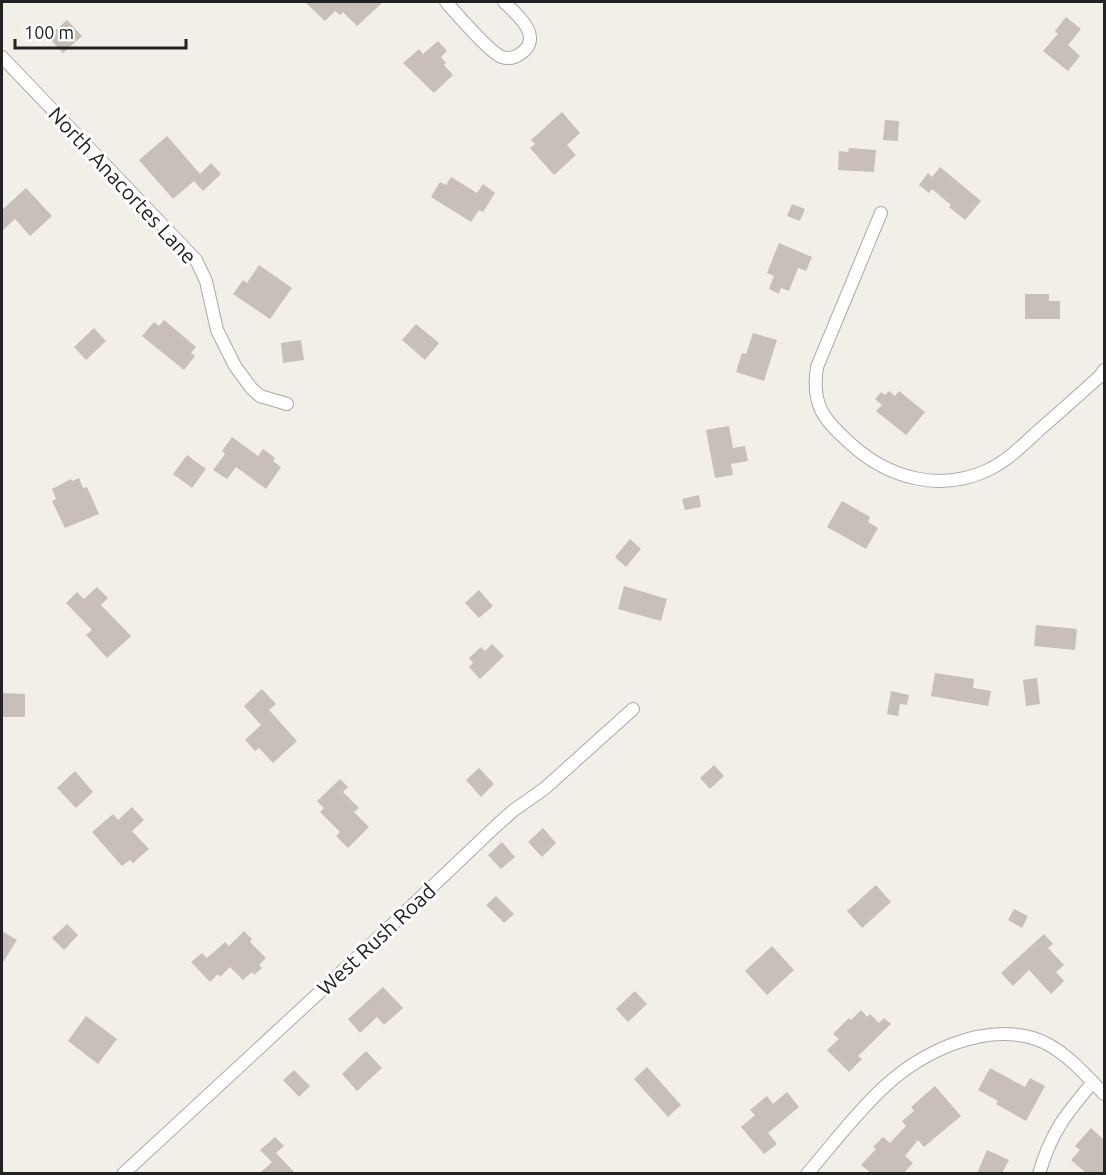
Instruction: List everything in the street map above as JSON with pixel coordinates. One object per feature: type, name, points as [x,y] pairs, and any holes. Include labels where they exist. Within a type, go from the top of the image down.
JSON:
[{"type":"street","points":[[446,2],[496,54],[509,58],[524,51],[530,36],[527,26],[504,2]]},
{"type":"street","name":"North Anacortes Lane","points":[[2,57],[196,260],[206,281],[217,330],[239,372],[260,396],[287,404]]},
{"type":"street","points":[[881,213],[817,367],[814,386],[819,409],[835,430],[870,459],[897,474],[910,478],[934,481],[957,480],[976,475],[1014,453],[1104,370]]},
{"type":"street","name":"West Rush Road","points":[[123,1173],[497,825],[544,789],[633,709]]},
{"type":"street","points":[[807,1173],[891,1081],[917,1062],[948,1046],[991,1034],[1007,1034],[1034,1039],[1070,1059],[1104,1094]]},
{"type":"street","points":[[1039,1173],[1051,1137],[1063,1118],[1093,1082]]},
{"type":"building","points":[[305,2],[383,2],[357,26],[343,12],[340,15],[335,11],[325,21]]},
{"type":"building","points":[[1066,17],[1081,29],[1068,45],[1080,56],[1068,71],[1043,51],[1058,34],[1055,31]]},
{"type":"building","points":[[67,20],[82,36],[63,53],[48,37]]},
{"type":"building","points":[[438,41],[447,51],[441,57],[446,63],[444,65],[453,75],[434,93],[403,63],[419,49],[423,54]]},
{"type":"building","points":[[562,112],[580,133],[567,145],[576,155],[554,175],[530,148],[535,144],[531,140]]},
{"type":"building","points":[[885,120],[899,121],[898,141],[883,140]]},
{"type":"building","points":[[167,136],[200,174],[211,163],[221,174],[203,191],[194,181],[173,199],[139,160]]},
{"type":"building","points":[[849,148],[876,150],[874,172],[838,170],[839,151],[848,152]]},
{"type":"building","points":[[940,167],[981,201],[965,220],[932,189],[929,193],[919,185],[928,173],[932,177]]},
{"type":"building","points":[[451,177],[477,193],[483,184],[495,193],[483,212],[479,210],[471,222],[431,197],[440,182],[446,185]]},
{"type":"building","points":[[26,188],[52,216],[30,236],[15,219],[2,231],[2,210]]},
{"type":"building","points":[[792,204],[805,209],[800,221],[787,216]]},
{"type":"building","points":[[779,243],[812,257],[806,271],[798,268],[789,291],[781,288],[779,294],[769,289],[774,276],[767,273]]},
{"type":"building","points":[[259,265],[292,288],[270,319],[233,294],[243,280],[247,283]]},
{"type":"building","points":[[1025,294],[1049,294],[1049,301],[1060,301],[1060,319],[1025,319]]},
{"type":"building","points":[[164,320],[196,347],[191,353],[195,356],[184,370],[142,336],[154,322],[159,326]]},
{"type":"building","points":[[416,324],[439,343],[425,360],[402,340]]},
{"type":"building","points":[[94,328],[106,341],[86,360],[74,347]]},
{"type":"building","points":[[753,333],[777,340],[764,381],[736,372],[742,353],[746,354]]},
{"type":"building","points":[[301,340],[304,360],[283,363],[281,343]]},
{"type":"building","points":[[889,391],[895,396],[899,391],[925,412],[906,435],[876,411],[882,405],[875,399],[881,392],[885,395]]},
{"type":"building","points":[[729,426],[733,448],[745,446],[748,461],[731,464],[733,475],[715,478],[706,430]]},
{"type":"building","points":[[232,437],[258,456],[263,449],[275,458],[273,461],[281,467],[266,489],[236,467],[227,479],[213,470],[225,454],[222,451]]},
{"type":"building","points":[[187,455],[206,469],[192,488],[173,474]]},
{"type":"building","points":[[79,478],[83,488],[87,487],[99,514],[65,528],[52,501],[56,499],[52,489],[71,479],[72,481]]},
{"type":"building","points":[[699,495],[701,507],[685,510],[682,499]]},
{"type":"building","points":[[842,501],[870,517],[868,522],[878,528],[866,549],[827,527]]},
{"type":"building","points":[[630,539],[641,549],[626,567],[615,557]]},
{"type":"building","points":[[624,586],[667,599],[661,621],[618,609]]},
{"type":"building","points":[[97,587],[108,598],[101,605],[131,636],[107,658],[86,635],[92,630],[66,603],[77,592],[84,599]]},
{"type":"building","points":[[479,590],[493,606],[479,618],[465,603]]},
{"type":"building","points":[[1036,625],[1077,629],[1075,650],[1034,646]]},
{"type":"building","points":[[492,644],[504,656],[480,679],[469,667],[473,663],[469,658],[481,647],[485,651]]},
{"type":"building","points":[[935,673],[974,679],[973,688],[991,691],[988,706],[931,696]]},
{"type":"building","points":[[1037,678],[1040,704],[1026,706],[1023,680]]},
{"type":"building","points":[[262,689],[276,704],[269,710],[297,741],[273,763],[259,748],[255,751],[245,740],[261,725],[244,706]]},
{"type":"building","points":[[891,691],[909,695],[907,705],[900,704],[898,716],[887,714]]},
{"type":"building","points":[[2,693],[25,694],[25,717],[2,717]]},
{"type":"building","points":[[714,765],[724,776],[710,789],[700,778]]},
{"type":"building","points":[[479,768],[494,784],[481,797],[466,780]]},
{"type":"building","points":[[75,771],[93,792],[76,808],[57,788]]},
{"type":"building","points":[[340,779],[348,787],[343,792],[359,808],[354,812],[369,827],[348,848],[336,836],[340,832],[320,812],[324,808],[317,801]]},
{"type":"building","points":[[132,807],[144,820],[132,831],[149,849],[133,863],[130,860],[122,866],[92,832],[113,814],[118,820]]},
{"type":"building","points":[[543,828],[556,843],[542,857],[528,842]]},
{"type":"building","points":[[502,842],[515,857],[501,869],[488,855]]},
{"type":"building","points":[[876,885],[891,902],[862,928],[847,911]]},
{"type":"building","points":[[496,896],[514,914],[504,923],[486,905]]},
{"type":"building","points":[[1014,909],[1028,916],[1022,928],[1008,920]]},
{"type":"building","points":[[67,924],[78,935],[64,950],[52,938]]},
{"type":"building","points":[[2,931],[17,940],[2,964]]},
{"type":"building","points":[[244,931],[252,939],[250,942],[266,958],[259,965],[262,968],[254,975],[252,972],[243,980],[230,967],[220,977],[218,974],[210,982],[191,962],[202,953],[207,958],[225,942],[229,946]]},
{"type":"building","points":[[1044,934],[1053,944],[1048,948],[1064,965],[1056,972],[1064,981],[1051,994],[1029,970],[1013,986],[1001,973]]},
{"type":"building","points":[[772,946],[794,970],[767,995],[745,971]]},
{"type":"building","points":[[383,987],[403,1008],[384,1025],[377,1017],[360,1033],[348,1019]]},
{"type":"building","points":[[635,991],[647,1004],[628,1022],[616,1009]]},
{"type":"building","points":[[861,1010],[867,1017],[870,1014],[879,1023],[884,1018],[891,1024],[858,1056],[862,1059],[849,1072],[827,1050],[839,1039],[833,1034]]},
{"type":"building","points":[[86,1016],[117,1039],[98,1064],[68,1041]]},
{"type":"building","points":[[366,1051],[382,1068],[357,1091],[342,1074]]},
{"type":"building","points":[[647,1067],[681,1105],[668,1117],[634,1079]]},
{"type":"building","points":[[990,1068],[1025,1087],[1030,1078],[1045,1086],[1026,1121],[996,1104],[998,1101],[978,1090]]},
{"type":"building","points":[[294,1070],[310,1086],[299,1097],[283,1080]]},
{"type":"building","points":[[935,1086],[961,1116],[924,1147],[918,1140],[905,1156],[913,1163],[904,1173],[871,1173],[861,1165],[876,1149],[873,1147],[883,1137],[890,1143],[906,1126],[902,1121],[914,1111],[911,1107]]},
{"type":"building","points":[[787,1092],[799,1107],[768,1133],[777,1144],[764,1154],[741,1127],[755,1115],[750,1110],[767,1096],[773,1104]]},
{"type":"building","points":[[1091,1128],[1104,1140],[1104,1173],[1086,1173],[1071,1160],[1080,1150],[1075,1146]]},
{"type":"building","points":[[275,1137],[284,1146],[276,1153],[295,1173],[260,1173],[272,1162],[260,1150]]},
{"type":"building","points":[[987,1150],[1009,1160],[1002,1173],[977,1173]]}]
